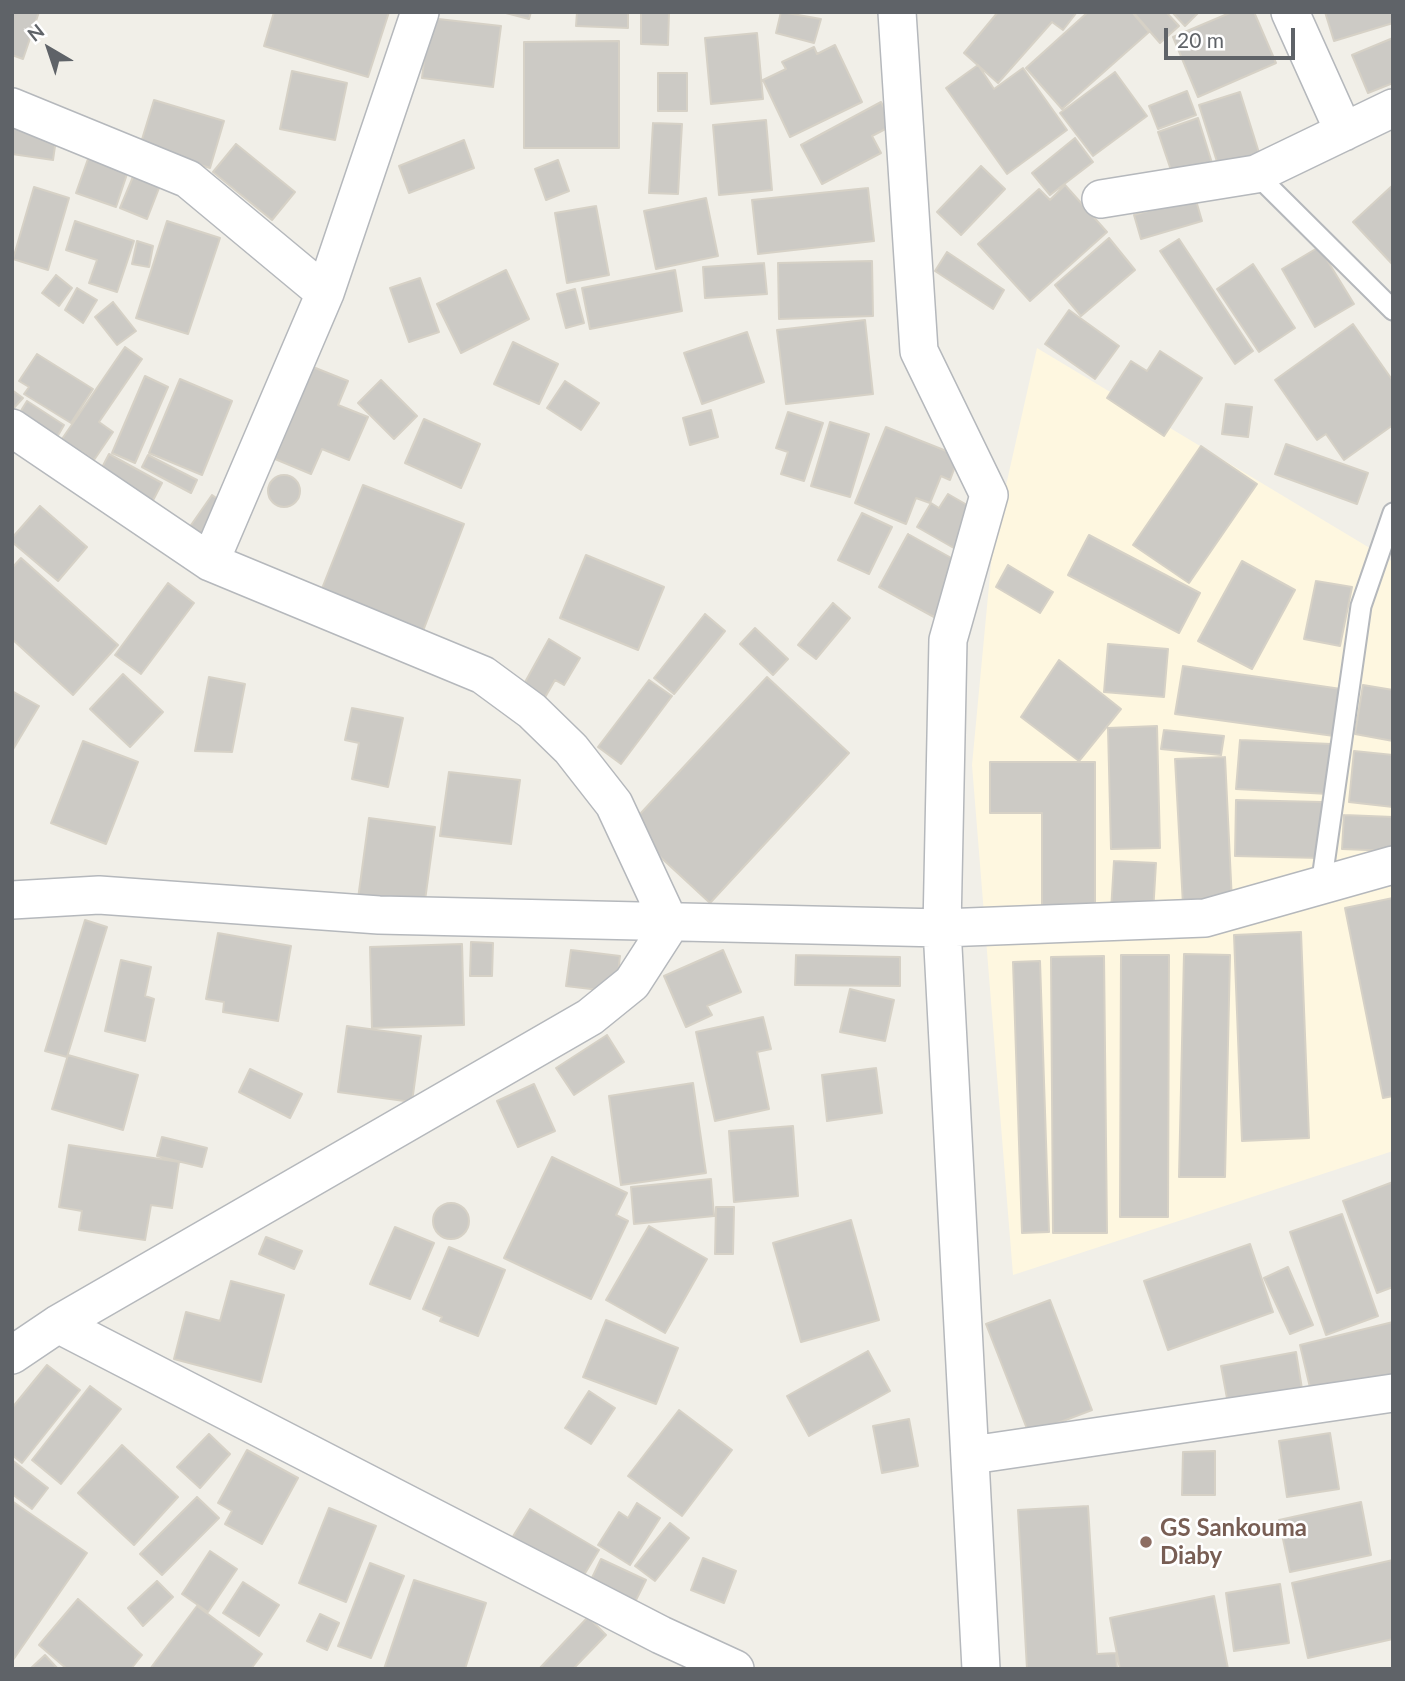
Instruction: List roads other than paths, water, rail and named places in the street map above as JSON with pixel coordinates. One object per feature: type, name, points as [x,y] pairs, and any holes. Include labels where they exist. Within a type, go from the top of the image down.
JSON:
[{"type":"street","points":[[210,562],[325,293],[420,12]]},
{"type":"street","points":[[897,12],[919,351],[989,495],[948,639],[942,928],[972,1455],[981,1669]]},
{"type":"street","points":[[1290,12],[1344,132]]},
{"type":"street","points":[[12,107],[188,179],[325,293]]},
{"type":"street","points":[[1101,199],[1256,174],[1393,108]]},
{"type":"street","points":[[12,428],[210,562],[483,675],[532,711],[571,749],[614,804],[670,924]]},
{"type":"street","points":[[12,900],[99,895],[379,915],[670,924],[942,928],[1205,918],[1393,865]]},
{"type":"street","points":[[13,1354],[58,1324],[590,1017],[632,983],[670,924]]},
{"type":"street","points":[[58,1324],[661,1635],[735,1669]]},
{"type":"street","points":[[972,1455],[1393,1393]]},
{"type":"lane","points":[[1256,174],[1393,310]]},
{"type":"lane","points":[[1321,886],[1361,606],[1393,513]]},
{"type":"place","name":"GS Sankouma Diaby","points":[[1146,1542]]}]
